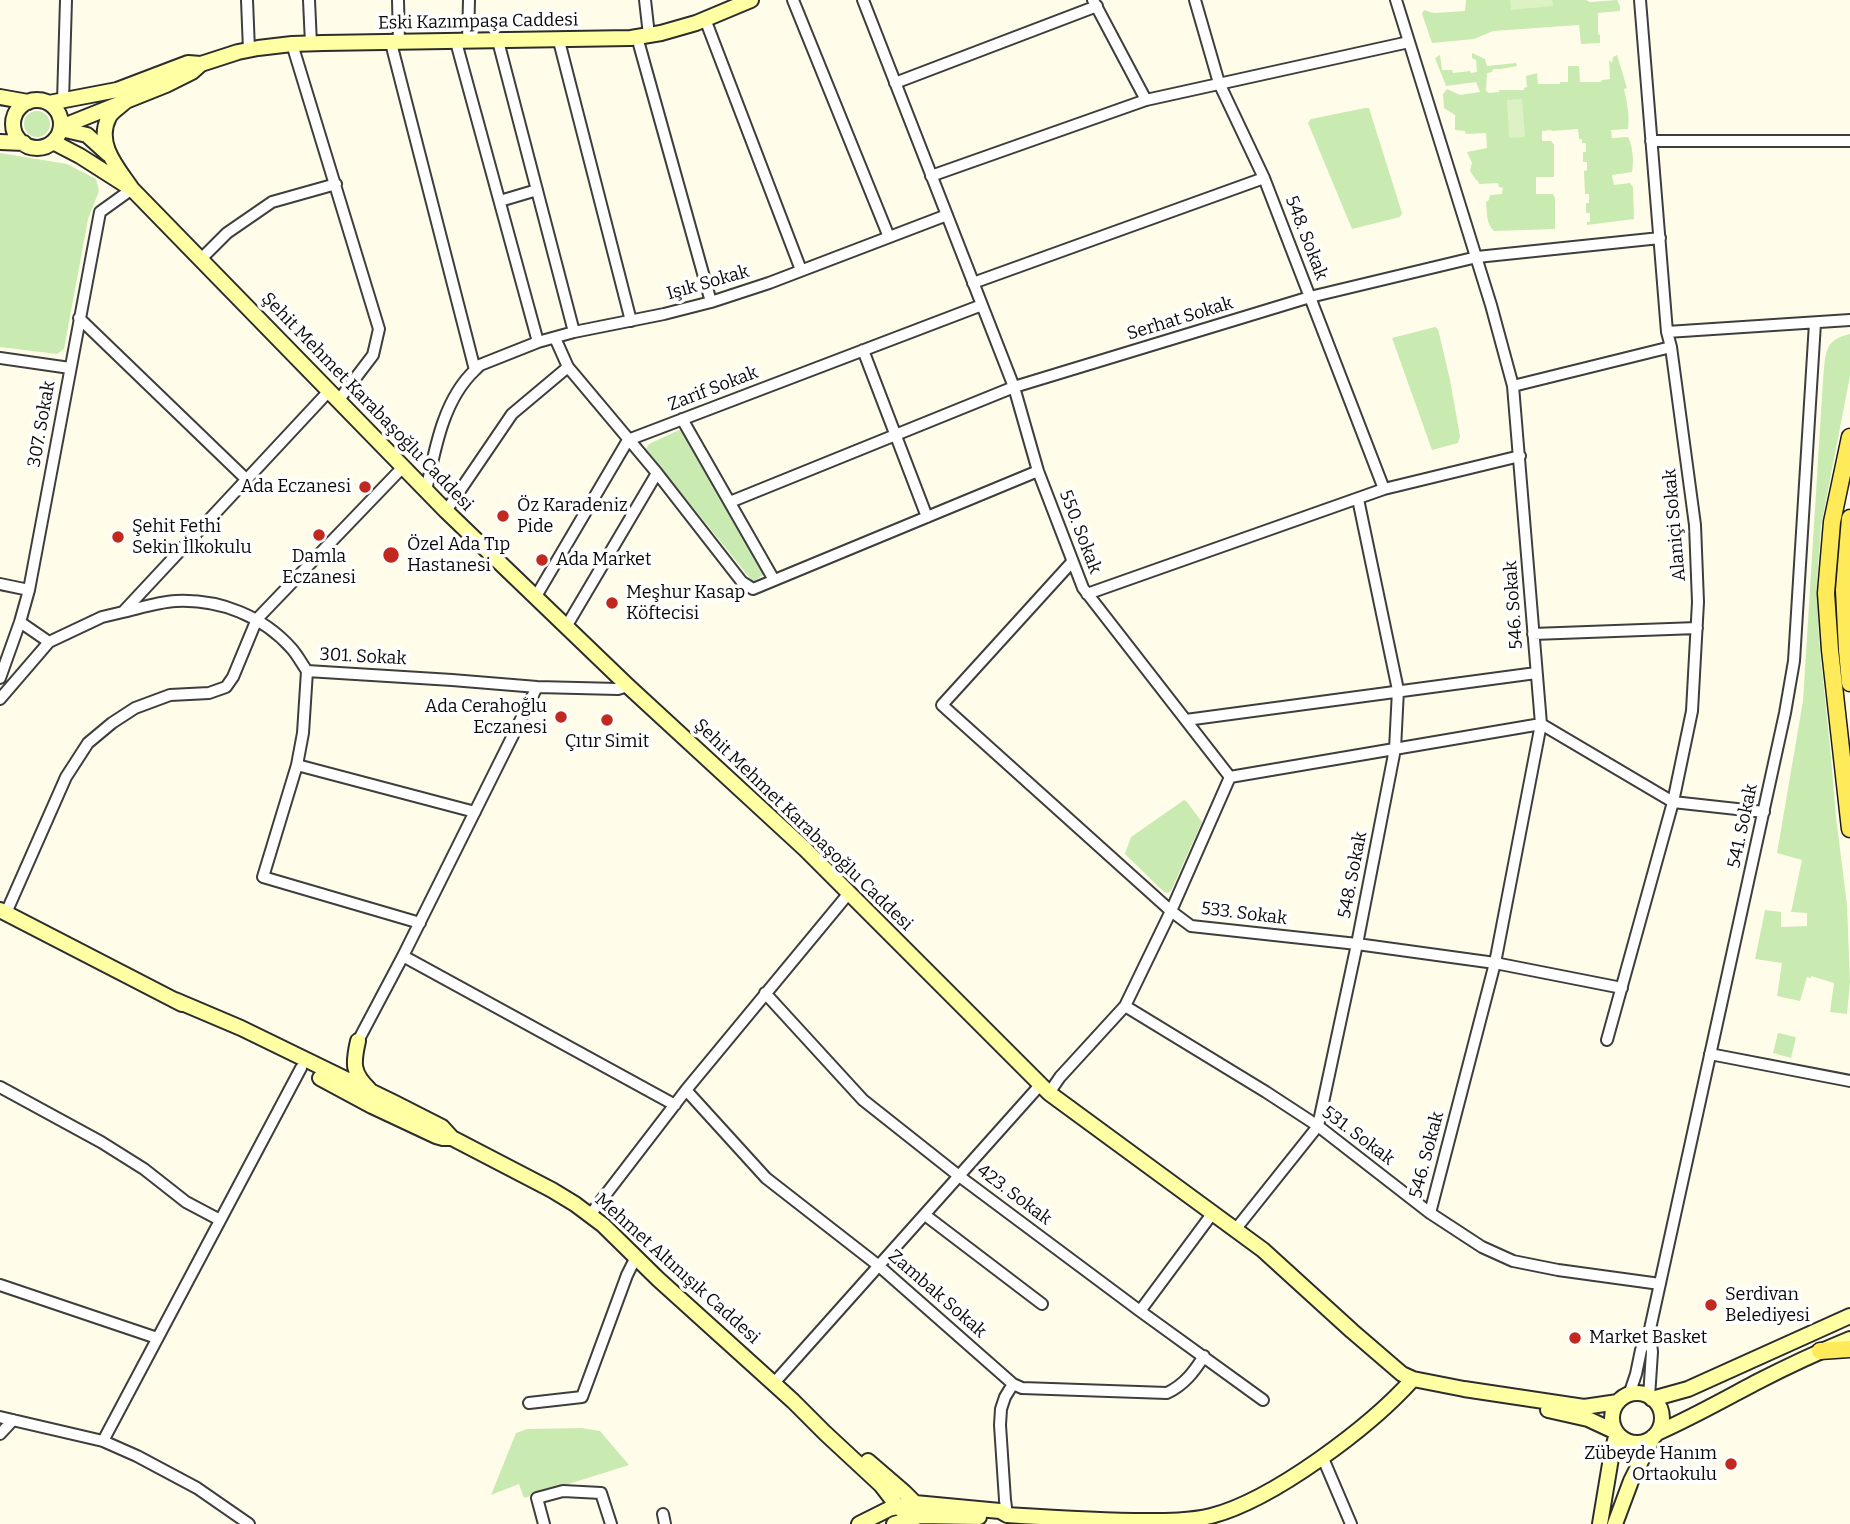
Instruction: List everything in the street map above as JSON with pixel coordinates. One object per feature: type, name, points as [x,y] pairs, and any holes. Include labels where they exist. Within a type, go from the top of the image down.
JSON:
[{"type":"main road","name":"Eski Kazımpaşa Caddesi","points":[[63,101],[117,90],[188,63],[201,64],[249,50],[292,44],[606,40],[643,36],[705,19],[751,0]]},
{"type":"main road","name":"Eski Kazımpaşa Caddesi","points":[[58,133],[166,85],[192,72],[201,64]]},
{"type":"main road","points":[[0,97],[27,102],[63,101],[58,133]]},
{"type":"main road","points":[[110,155],[104,142],[107,125],[110,115],[126,101]]},
{"type":"main road","points":[[24,143],[16,134],[14,122],[18,110],[27,102]]},
{"type":"main road","points":[[0,142],[24,143],[38,148],[58,133],[87,135],[110,155]]},
{"type":"main road","name":"Şehit Mehmet Karabaşoğlu Caddesi","points":[[58,133],[80,156],[132,189]]},
{"type":"main road","name":"Şehit Mehmet Karabaşoğlu Caddesi","points":[[110,155],[132,189],[446,511],[628,686],[805,849],[1045,1088],[1279,1263],[1402,1374],[1510,1397],[1584,1407],[1624,1398]]},
{"type":"main road","points":[[1850,437],[1832,522],[1826,593],[1850,829]]},
{"type":"main road","points":[[1850,518],[1844,590],[1850,683]]},
{"type":"main road","name":"Mehmet Altınışık Caddesi","points":[[3,911],[301,1068],[395,1103],[442,1128],[452,1138],[552,1190],[590,1214],[793,1401],[881,1485],[912,1521]]},
{"type":"main road","name":"Mehmet Altınışık Caddesi","points":[[175,1000],[241,1028],[337,1081],[372,1106],[436,1136],[452,1138]]},
{"type":"main road","points":[[337,1081],[358,1041]]},
{"type":"main road","points":[[358,1041],[354,1067],[357,1075],[368,1089],[395,1103]]},
{"type":"main road","points":[[1850,1316],[1688,1389],[1651,1398],[1636,1394],[1624,1398],[1612,1416],[1613,1424],[1625,1440],[1636,1443],[1648,1441],[1757,1382],[1850,1339]]},
{"type":"main road","points":[[1820,1351],[1850,1349]]},
{"type":"main road","points":[[859,1524],[889,1509],[915,1503],[1000,1511],[1007,1515],[1053,1521],[1176,1521],[1209,1517],[1237,1508],[1269,1491],[1322,1456],[1387,1405],[1413,1378]]},
{"type":"main road","name":"Şehit Mehmet Karabaşoğlu Caddesi","points":[[1510,1397],[1542,1409],[1588,1419],[1617,1432]]},
{"type":"main road","points":[[1615,1524],[1631,1481],[1661,1427],[1662,1414],[1651,1398]]},
{"type":"main road","name":"Mehmet Altınışık Caddesi","points":[[793,1401],[832,1430],[915,1503]]},
{"type":"main road","points":[[1600,1524],[1617,1432]]},
{"type":"main road","points":[[912,1521],[915,1503]]},
{"type":"main road","points":[[894,1524],[934,1516],[1000,1518],[1007,1515]]},
{"type":"street","points":[[63,101],[66,0]]},
{"type":"street","points":[[247,0],[249,50]]},
{"type":"street","points":[[309,0],[311,44]]},
{"type":"street","points":[[398,0],[395,42],[475,370],[445,416],[426,491]]},
{"type":"street","points":[[469,0],[462,42],[500,201],[538,342]]},
{"type":"street","points":[[645,0],[643,36],[710,302]]},
{"type":"street","points":[[793,0],[889,237]]},
{"type":"street","name":"550. Sokak","points":[[863,0],[1014,387],[1038,471],[1083,588],[1230,777]]},
{"type":"street","name":"548. Sokak","points":[[1195,0],[1219,82],[1264,178],[1384,489]]},
{"type":"street","name":"546. Sokak","points":[[1396,0],[1477,257],[1513,386],[1541,724],[1495,963],[1430,1213]]},
{"type":"street","name":"Alaniçi Sokak","points":[[1607,1040],[1673,802],[1692,711],[1698,603],[1695,525],[1667,332],[1640,0]]},
{"type":"street","points":[[895,83],[1095,3],[1146,100]]},
{"type":"street","points":[[705,19],[801,270]]},
{"type":"street","points":[[498,41],[574,332]]},
{"type":"street","points":[[559,41],[631,321]]},
{"type":"street","points":[[932,176],[1146,100],[1409,42]]},
{"type":"street","points":[[123,612],[246,479],[373,355],[379,330],[292,44]]},
{"type":"street","points":[[1651,141],[1850,141]]},
{"type":"street","points":[[973,283],[1264,178]]},
{"type":"street","points":[[201,259],[227,233],[272,202],[336,184]]},
{"type":"street","name":"307. Sokak","points":[[0,678],[29,590],[100,212],[132,189]]},
{"type":"street","points":[[500,201],[537,190]]},
{"type":"street","name":"Işık Sokak","points":[[475,370],[480,365],[538,342],[710,302],[769,283],[947,215]]},
{"type":"street","name":"Serhat Sokak","points":[[730,502],[1014,387],[1310,297],[1477,257],[1660,238]]},
{"type":"street","name":"Zarif Sokak","points":[[628,440],[982,305]]},
{"type":"street","points":[[79,318],[246,479]]},
{"type":"street","points":[[1667,332],[1850,320]]},
{"type":"street","name":"541. Sokak","points":[[1650,1329],[1764,812],[1794,661],[1815,323]]},
{"type":"street","points":[[555,338],[568,366],[657,473],[742,582],[753,589],[1038,471]]},
{"type":"street","points":[[1513,386],[1671,347]]},
{"type":"street","points":[[863,350],[927,517]]},
{"type":"street","points":[[0,358],[70,368]]},
{"type":"street","points":[[446,511],[512,414],[568,366]]},
{"type":"street","points":[[682,419],[774,580]]},
{"type":"street","points":[[536,598],[628,440]]},
{"type":"street","points":[[1087,594],[1384,489],[1520,456]]},
{"type":"street","points":[[3,911],[66,776],[88,743],[135,708],[170,695],[209,693],[226,687],[233,677],[257,619],[403,467]]},
{"type":"street","points":[[566,627],[657,473]]},
{"type":"street","name":"548. Sokak","points":[[1235,1230],[1318,1126],[1395,749],[1398,690],[1358,499]]},
{"type":"street","name":"533. Sokak","points":[[1073,562],[942,705],[1171,911],[1191,926],[1357,944],[1495,963],[1622,988]]},
{"type":"street","points":[[0,584],[29,590]]},
{"type":"street","name":"301. Sokak","points":[[49,642],[102,617],[174,601],[203,602],[226,606],[257,619],[292,649],[307,671],[537,687],[618,689],[628,686]]},
{"type":"street","points":[[0,699],[49,642],[20,622]]},
{"type":"street","points":[[1533,634],[1697,628]]},
{"type":"street","points":[[307,671],[303,733],[297,765],[263,877],[420,923]]},
{"type":"street","points":[[1185,720],[1536,673]]},
{"type":"street","points":[[358,1041],[403,957],[537,687]]},
{"type":"street","points":[[774,1383],[960,1176],[1045,1088],[1060,1077],[1125,1006],[1171,911],[1230,777],[1541,724],[1673,802],[1764,812]]},
{"type":"street","points":[[297,765],[475,812]]},
{"type":"street","points":[[590,1214],[686,1090],[849,893]]},
{"type":"street","points":[[403,957],[675,1105]]},
{"type":"street","name":"423. Sokak","points":[[765,993],[863,1100],[960,1176],[1263,1400]]},
{"type":"street","name":"531. Sokak","points":[[1125,1006],[1318,1126],[1430,1213],[1482,1247],[1513,1261],[1660,1284]]},
{"type":"street","points":[[1710,1054],[1850,1081]]},
{"type":"street","points":[[103,1441],[301,1068]]},
{"type":"street","points":[[0,1087],[101,1142],[144,1169],[186,1202],[220,1220]]},
{"type":"street","name":"Zambak Sokak","points":[[686,1090],[766,1178],[879,1266],[1013,1384]]},
{"type":"street","points":[[1140,1311],[1212,1214]]},
{"type":"street","points":[[925,1215],[1042,1304]]},
{"type":"street","points":[[529,1403],[582,1397],[635,1257]]},
{"type":"street","points":[[0,1285],[157,1338]]},
{"type":"street","points":[[1650,1329],[1651,1398]]},
{"type":"street","points":[[1624,1398],[1636,1374],[1641,1350],[1650,1329]]},
{"type":"street","points":[[1007,1515],[1000,1425],[1001,1409],[1013,1384],[1022,1388],[1167,1393],[1175,1390],[1190,1377],[1204,1356]]},
{"type":"street","points":[[0,1417],[103,1441],[197,1488],[249,1524]]},
{"type":"street","points":[[0,1434],[13,1420]]},
{"type":"street","points":[[1322,1456],[1351,1524]]},
{"type":"street","points":[[544,1524],[537,1497],[563,1491],[601,1493],[611,1524]]},
{"type":"green space","points":[[1466,0],[1617,0],[1620,11],[1598,13],[1600,43],[1581,44],[1579,25],[1493,31],[1474,39],[1432,43],[1422,14],[1424,10],[1434,13],[1465,11]]},
{"type":"green space","points":[[1510,0],[1552,0],[1553,6],[1511,10]]},
{"type":"green space","points":[[1472,53],[1485,59],[1487,66],[1516,63],[1517,66],[1493,69],[1487,73],[1486,91],[1489,93],[1499,90],[1524,90],[1527,87],[1526,76],[1537,73],[1538,84],[1568,82],[1568,66],[1579,66],[1580,82],[1601,82],[1610,79],[1609,60],[1612,63],[1613,57],[1617,55],[1627,88],[1624,89],[1629,124],[1628,129],[1611,130],[1612,138],[1628,137],[1633,164],[1632,172],[1612,175],[1614,185],[1630,183],[1633,187],[1634,219],[1587,225],[1587,222],[1590,222],[1590,213],[1586,213],[1589,194],[1585,194],[1584,171],[1587,170],[1587,162],[1583,162],[1586,143],[1579,139],[1578,129],[1551,130],[1542,131],[1542,141],[1551,141],[1554,145],[1554,177],[1536,177],[1536,194],[1553,194],[1555,229],[1494,231],[1491,228],[1486,202],[1490,195],[1502,194],[1503,188],[1499,187],[1498,183],[1479,184],[1470,171],[1472,163],[1467,152],[1487,148],[1486,133],[1466,134],[1465,131],[1455,130],[1455,115],[1444,108],[1443,94],[1447,89],[1460,95],[1480,92],[1476,82],[1446,86],[1435,58],[1440,55],[1442,70],[1471,73],[1477,72]]},
{"type":"green space","points":[[1522,99],[1525,137],[1509,138],[1507,100]]},
{"type":"green space","points":[[1369,108],[1402,213],[1400,217],[1352,229],[1308,123],[1311,119]]},
{"type":"green space","points":[[37,111],[46,115],[50,124],[46,133],[37,137],[28,133],[24,124],[28,115]]},
{"type":"green space","points":[[0,153],[67,164],[96,179],[99,191],[88,219],[64,349],[57,354],[0,347]]},
{"type":"green space","points":[[1435,327],[1438,329],[1450,380],[1460,436],[1458,443],[1432,450],[1392,338]]},
{"type":"green space","points":[[1850,334],[1850,376],[1821,526],[1817,583],[1819,640],[1847,905],[1850,982],[1847,1014],[1830,1012],[1834,983],[1811,976],[1807,977],[1800,1001],[1777,996],[1782,963],[1755,959],[1765,910],[1781,912],[1781,927],[1807,926],[1807,913],[1791,912],[1802,860],[1777,853],[1803,701],[1825,356],[1834,340]]},
{"type":"green space","points":[[684,430],[764,574],[753,582],[646,449],[649,444]]},
{"type":"green space","points":[[1184,800],[1202,822],[1168,893],[1125,854],[1131,837]]},
{"type":"green space","points":[[1778,1033],[1796,1037],[1791,1058],[1773,1053]]},
{"type":"green space","points":[[582,1428],[600,1431],[629,1465],[524,1498],[519,1484],[491,1495],[516,1433],[527,1429]]},
{"type":"place","name":"Ada Eczanesi","points":[[365,487]]},
{"type":"place","name":"Öz Karadeniz Pide","points":[[503,516]]},
{"type":"place","name":"Damla Eczanesi","points":[[319,535]]},
{"type":"place","name":"Şehit Fethi Sekin İlkokulu","points":[[118,537]]},
{"type":"place","name":"Özel Ada Tıp Hastanesi","points":[[391,555]]},
{"type":"place","name":"Ada Market","points":[[542,560]]},
{"type":"place","name":"Meşhur Kasap Köftecisi","points":[[612,603]]},
{"type":"place","name":"Ada Cerahoğlu Eczanesi","points":[[561,717]]},
{"type":"place","name":"Çıtır Simit","points":[[607,720]]},
{"type":"place","name":"Serdivan Belediyesi","points":[[1711,1305]]},
{"type":"place","name":"Market Basket","points":[[1575,1338]]},
{"type":"place","name":"Zübeyde Hanım Ortaokulu","points":[[1731,1464]]}]
